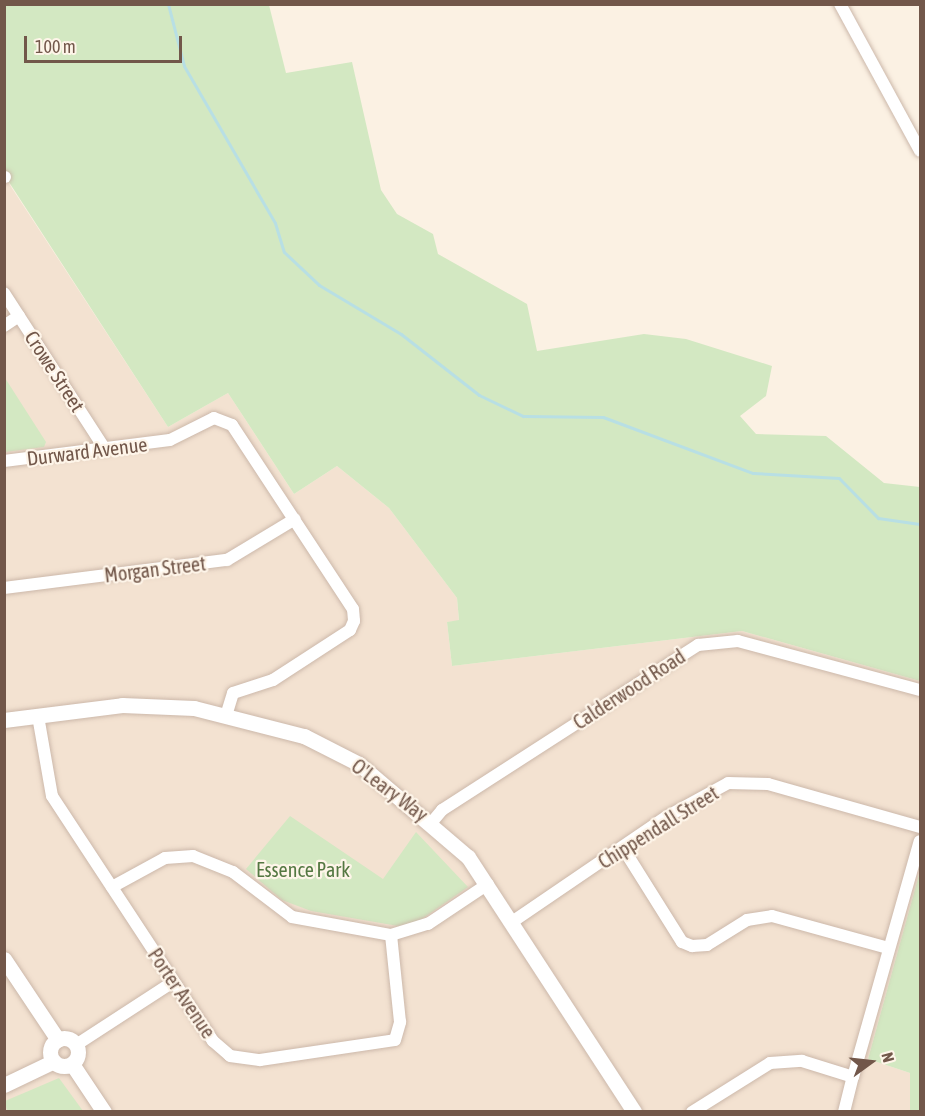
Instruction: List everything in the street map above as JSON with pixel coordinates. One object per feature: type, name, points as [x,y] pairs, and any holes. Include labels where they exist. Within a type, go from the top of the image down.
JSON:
[{"type":"street","points":[[840,4],[921,151]]},
{"type":"street","name":"Crowe Street","points":[[4,293],[105,449]]},
{"type":"street","points":[[4,326],[19,316]]},
{"type":"street","name":"Durward Avenue","points":[[4,461],[170,440],[202,423],[225,420],[295,519]]},
{"type":"street","points":[[227,713],[233,693],[273,680],[350,630],[354,621],[353,609],[295,519]]},
{"type":"street","name":"Morgan Street","points":[[4,588],[226,560],[295,519]]},
{"type":"street","name":"Calderwood Road","points":[[432,822],[442,810],[698,645],[738,641],[921,690]]},
{"type":"street","name":"O'Leary Way","points":[[4,720],[122,705],[227,713],[304,736],[359,764],[432,822],[488,884],[634,1112]]},
{"type":"street","name":"Porter Avenue","points":[[38,716],[52,796],[213,1041],[230,1056],[260,1060],[383,1044],[395,1040],[400,1023],[391,935]]},
{"type":"street","name":"Chippendall Street","points":[[512,922],[711,790],[748,781],[921,827]]},
{"type":"street","points":[[844,1112],[888,948],[921,841]]},
{"type":"street","points":[[622,848],[682,942],[692,946],[706,945],[747,920],[772,916],[888,948]]},
{"type":"street","points":[[112,887],[157,861],[193,856],[233,872],[292,917],[391,935],[428,924],[488,884]]},
{"type":"street","points":[[4,959],[58,1040],[76,1045]]},
{"type":"street","points":[[104,1112],[72,1064],[76,1045],[173,982]]},
{"type":"street","points":[[54,1061],[51,1047],[58,1040]]},
{"type":"street","points":[[4,1085],[54,1061],[72,1064]]},
{"type":"street","points":[[692,1112],[770,1063],[802,1061],[853,1077]]},
{"type":"shaded area","points":[[4,176],[168,427],[228,393],[294,494],[337,466],[389,508],[457,598],[459,621],[447,622],[452,666],[742,631],[920,681],[920,871],[868,1059],[910,1073],[910,1111],[5,1111]]},
{"type":"green space","points":[[4,5],[269,5],[286,73],[352,62],[381,190],[397,214],[433,234],[438,254],[527,304],[537,351],[644,334],[686,339],[772,366],[766,396],[740,416],[756,434],[826,436],[884,483],[920,487],[920,681],[742,631],[452,666],[447,622],[459,620],[457,598],[389,508],[337,466],[294,494],[228,393],[168,427],[5,176]]},
{"type":"green space","points":[[5,378],[46,442],[44,447],[5,452]]},
{"type":"green space","name":"Essence Park","points":[[290,816],[383,879],[416,832],[468,887],[419,921],[398,926],[311,911],[282,900],[246,869]]},
{"type":"green space","points":[[920,871],[920,1111],[910,1112],[910,1073],[868,1059]]},
{"type":"green space","points":[[59,1078],[83,1111],[7,1111],[5,1101]]},
{"type":"waterway","points":[[168,4],[184,66],[275,223],[284,252],[319,285],[401,334],[479,395],[523,416],[603,417],[753,473],[839,478],[878,518],[920,524]]}]
